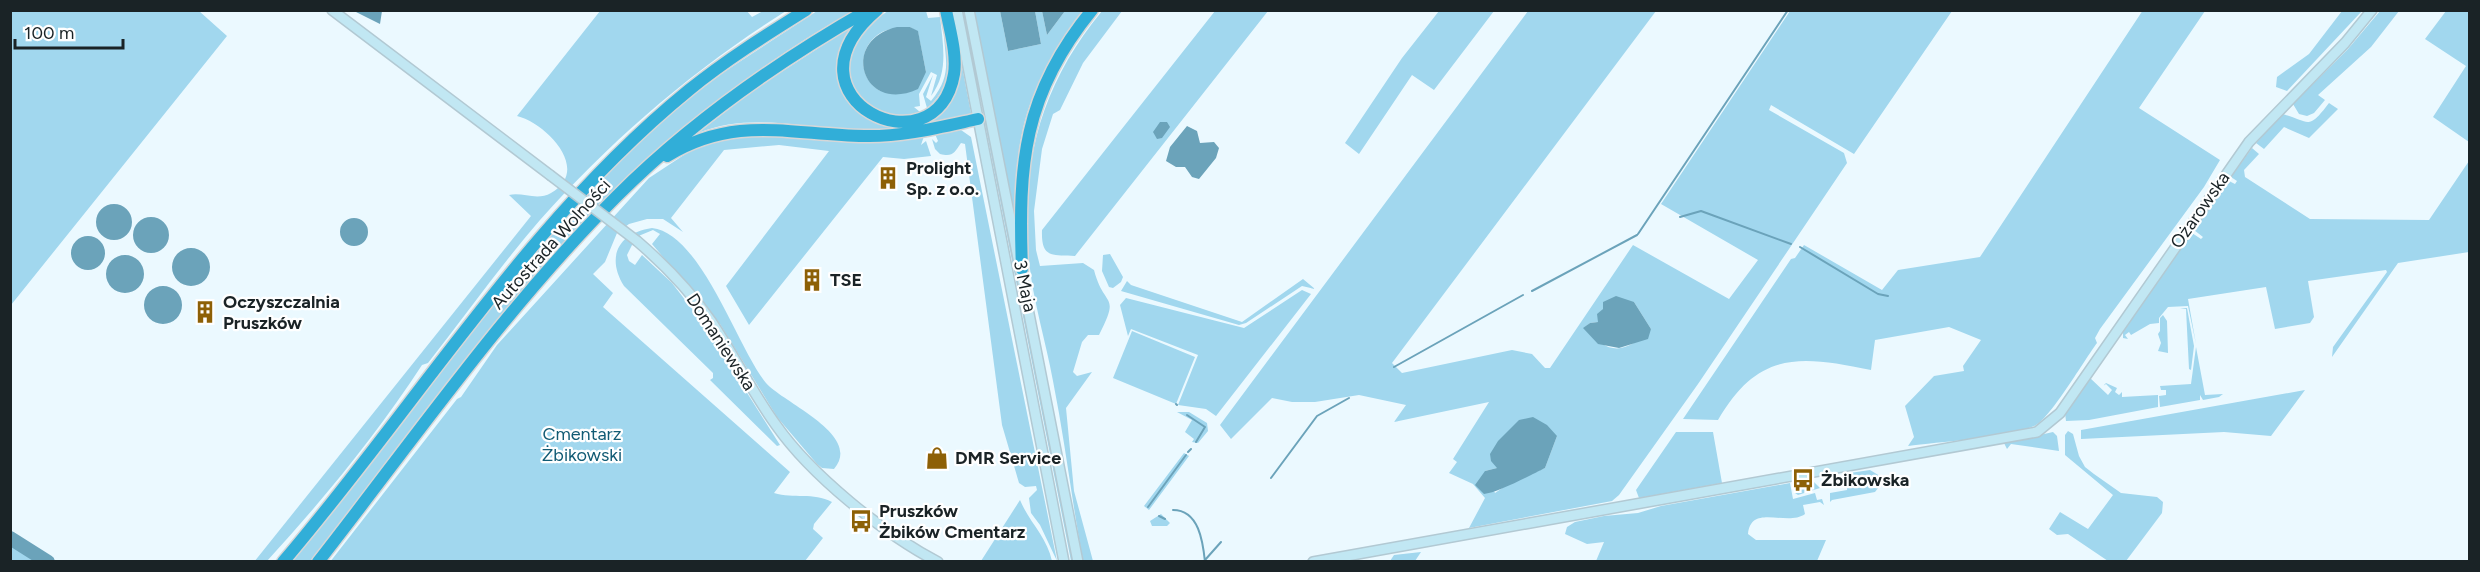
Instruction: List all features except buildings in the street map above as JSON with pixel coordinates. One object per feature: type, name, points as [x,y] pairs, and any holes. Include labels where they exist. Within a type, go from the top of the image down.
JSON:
[{"type":"highway","name":"Autostrada Wolności","points":[[284,561],[525,255],[591,181],[688,90],[806,10]]},
{"type":"highway","name":"Autostrada Wolności","points":[[318,561],[496,332],[555,261],[643,171],[754,80],[868,10]]},
{"type":"highway","points":[[877,10],[858,27],[847,45],[843,59],[845,81],[854,98],[866,111],[882,120],[904,122],[931,112],[942,102],[951,86],[954,62],[946,10]]},
{"type":"highway","points":[[1022,269],[1020,188],[1030,129],[1053,68],[1092,10]]},
{"type":"highway","points":[[643,171],[697,141],[742,130],[780,129],[879,136],[978,119]]},
{"type":"main road","name":"3 Maja","points":[[957,10],[1064,561]]},
{"type":"main road","name":"3 Maja","points":[[969,10],[1078,561]]},
{"type":"main road","name":"Ożarowska","points":[[1313,561],[2028,435],[2048,425],[2060,413],[2249,142],[2339,49],[2372,10]]},
{"type":"main road","name":"Domaniewska","points":[[335,13],[659,260],[697,302],[753,392],[790,442],[842,495],[927,561]]},
{"type":"main road","points":[[978,119],[987,101]]},
{"type":"main road","name":"Domaniewska","points":[[917,551],[938,561]]},
{"type":"green space","points":[[746,10],[752,17],[763,11],[786,11],[719,56],[656,106],[625,133],[568,190],[511,255],[428,363],[422,365],[387,416],[309,514],[267,561],[254,562],[531,216],[509,195],[546,195],[562,183],[567,172],[566,160],[560,148],[540,128],[517,116],[600,11]]},
{"type":"green space","points":[[2143,10],[2205,11],[2139,108],[2220,160],[2204,187],[2100,329],[2095,338],[2097,343],[2059,400],[2042,420],[2036,425],[2011,433],[1908,446],[1914,437],[1905,406],[1934,376],[1964,371],[1963,366],[1981,340],[1949,327],[1875,340],[1871,370],[1822,362],[1801,361],[1782,364],[1765,370],[1749,381],[1733,397],[1718,420],[1683,419],[1791,259],[1795,258],[1804,245],[1882,290],[1898,270],[1980,257]]},
{"type":"green space","points":[[10,11],[199,11],[227,36],[11,305]]},
{"type":"green space","points":[[817,11],[854,11],[770,62],[693,121],[622,187],[555,257],[492,331],[312,561],[289,562],[489,308],[595,184],[680,105],[724,72]]},
{"type":"green space","points":[[888,11],[926,11],[928,18],[940,17],[943,68],[937,87],[931,96],[937,75],[931,72],[919,94],[920,106],[914,107],[920,112],[905,115],[889,114],[875,109],[854,90],[849,77],[848,62],[852,46],[868,26]],"holes":[[[910,27],[918,32],[926,72],[880,91],[872,85],[864,70],[863,61],[868,45],[874,38],[888,30]]]},
{"type":"green space","points":[[974,11],[1000,11],[1008,51],[1041,44],[1035,11],[1042,11],[1047,35],[1065,11],[1085,11],[1047,66],[1027,113],[1019,151],[1015,217]]},
{"type":"green space","points":[[1102,11],[1122,11],[1083,63],[1060,110],[1053,114],[1042,149],[1034,211],[1036,250],[1040,266],[1083,263],[1094,270],[1110,306],[1099,335],[1088,335],[1082,342],[1073,372],[1077,376],[1092,372],[1066,408],[1074,491],[1093,561],[1083,561],[1057,404],[1031,276],[1027,225],[1028,192],[1032,159],[1049,97],[1063,68]]},
{"type":"green space","points":[[1215,11],[1268,11],[1075,256],[1049,253],[1043,246],[1042,230]]},
{"type":"green space","points":[[1439,11],[1494,11],[1434,90],[1412,75],[1359,154],[1345,143],[1402,58]]},
{"type":"green space","points":[[1528,11],[1656,11],[1392,363],[1402,373],[1512,350],[1532,354],[1545,368],[1550,368],[1633,245],[1729,299],[1758,260],[1661,204],[1790,11],[1952,11],[1854,154],[1771,105],[1769,110],[1844,153],[1847,163],[1698,384],[1619,495],[1612,501],[1469,528],[1485,498],[1473,484],[1449,473],[1457,462],[1453,459],[1489,402],[1394,422],[1406,405],[1359,395],[1315,402],[1292,402],[1272,398],[1231,439],[1220,425]],"holes":[[[1634,302],[1651,329],[1633,343],[1625,347],[1609,347],[1584,328],[1590,323],[1598,322],[1603,309]],[[1557,436],[1545,468],[1508,484],[1495,493],[1485,471],[1497,468]]]},
{"type":"green space","points":[[2342,11],[2362,11],[2287,91],[2276,87],[2277,77],[2309,54]]},
{"type":"green space","points":[[2380,11],[2399,11],[2371,47],[2318,95],[2325,100],[2314,113],[2307,116],[2299,114],[2293,104],[2348,49]]},
{"type":"green space","points":[[2446,11],[2469,11],[2469,142],[2433,117],[2466,66],[2425,39]]},
{"type":"green space","points":[[944,21],[948,57],[947,79],[937,99],[927,108],[923,94],[933,75],[926,97],[931,101],[939,90],[946,71]]},
{"type":"green space","points":[[851,27],[840,53],[839,74],[849,96],[866,115],[888,125],[900,126],[918,119],[950,99],[959,70],[959,51],[971,113],[954,119],[888,129],[851,130],[751,122],[716,127],[698,133],[752,91]]},
{"type":"green space","points":[[2329,103],[2338,109],[2309,138],[2284,127],[2264,149],[2256,143],[2282,114],[2308,122],[2316,118]]},
{"type":"green space","points":[[984,118],[986,119],[1073,561],[1071,561]]},
{"type":"green space","points":[[961,130],[971,137],[1057,561],[1040,525],[1031,513],[1029,498],[1037,490],[1036,486],[1025,487],[1019,483],[1002,425],[965,144],[961,143],[953,153],[944,155],[935,149],[932,139],[936,143],[938,141],[935,134]]},
{"type":"green space","name":"Cmentarz Żbikowski","points":[[755,134],[859,142],[924,136],[921,145],[926,141],[931,156],[904,159],[883,157],[749,325],[726,286],[829,151],[779,145],[724,150],[671,218],[683,232],[663,219],[647,219],[629,224],[617,233],[605,262],[593,274],[613,293],[603,307],[790,472],[774,493],[818,497],[832,502],[814,524],[813,529],[823,538],[805,561],[330,562],[457,399],[461,397],[497,345],[649,178],[696,147],[728,137]]},
{"type":"green space","points":[[2252,148],[2259,154],[2244,170],[2245,177],[2310,219],[2429,220],[2469,161],[2469,252],[2398,263],[2332,357],[2333,347],[2387,272],[2386,270],[2308,281],[2314,317],[2310,323],[2275,329],[2266,287],[2188,299],[2196,344],[2188,306],[2168,307],[2159,318],[2159,323],[2150,324],[2131,335],[2129,332],[2125,335],[2128,339],[2123,338],[2123,331],[2192,233],[2201,239],[2203,237],[2194,230],[2229,181],[2235,184],[2237,181],[2231,177]]},
{"type":"green space","points":[[652,228],[670,235],[687,250],[702,270],[766,383],[830,432],[838,444],[840,456],[834,469],[822,468],[817,464],[777,417],[720,324],[652,244],[660,234],[653,230],[636,237],[627,255],[629,261],[635,265],[642,255],[672,283],[703,323],[780,445],[777,446],[710,380],[713,378],[713,373],[624,286],[616,265],[618,248],[631,235]]},
{"type":"green space","points":[[1110,254],[1123,277],[1121,282],[1113,288],[1109,287],[1102,271],[1103,255]]},
{"type":"green space","points":[[1303,279],[1315,289],[1302,286],[1246,323],[1239,325],[1121,291],[1127,281],[1131,285],[1242,322]]},
{"type":"green space","points":[[1302,290],[1311,294],[1216,416],[1206,409],[1178,405],[1198,355],[1131,329],[1128,336],[1120,305],[1126,298],[1244,328]]},
{"type":"green space","points":[[2180,308],[2187,308],[2194,346],[2191,370],[2189,369],[2186,309]]},
{"type":"green space","points":[[2163,315],[2167,321],[2168,353],[2158,351],[2161,343],[2158,334],[2160,318]]},
{"type":"green space","points":[[1132,331],[1195,357],[1176,404],[1113,378]]},
{"type":"green space","points":[[2196,347],[2205,395],[2223,394],[2203,400],[2200,395],[2200,400],[2160,407],[2159,396],[2166,395],[2166,390],[2161,390],[2160,386],[2191,384]]},
{"type":"green space","points":[[2089,377],[2108,395],[2112,390],[2106,384],[2103,386],[2106,383],[2117,388],[2115,392],[2119,395],[2122,392],[2122,397],[2158,395],[2158,407],[2089,420],[2066,421],[2065,413]]},
{"type":"green space","points":[[2305,390],[2271,436],[2224,432],[2081,439],[2081,430]]},
{"type":"green space","points":[[1177,412],[1189,412],[1207,423],[1208,431],[1198,443],[1192,442],[1194,439],[1185,432],[1192,420]]},
{"type":"green space","points":[[2068,431],[2073,434],[2079,456],[2085,467],[2094,474],[2121,493],[2157,497],[2163,502],[2162,513],[2126,561],[2108,561],[2068,534],[2057,535],[2049,529],[2060,512],[2088,529],[2113,495],[2065,455],[2065,435]]},
{"type":"green space","points":[[1676,432],[1713,432],[1722,483],[1639,498],[1636,490]]},
{"type":"green space","points":[[2053,432],[2057,436],[2059,451],[2011,444],[2007,449],[2004,443]]},
{"type":"green space","points":[[1184,453],[1189,456],[1149,510],[1144,506]]},
{"type":"green space","points":[[1870,470],[1885,479],[1875,492],[1830,502],[1830,493],[1847,490],[1850,473]]},
{"type":"green space","points":[[1814,482],[1820,488],[1798,495],[1795,493],[1794,484]]},
{"type":"green space","points":[[1790,483],[1793,499],[1815,493],[1817,500],[1822,499],[1824,505],[1820,502],[1803,505],[1805,514],[1798,517],[1763,517],[1751,525],[1748,534],[1756,540],[1826,540],[1817,561],[1596,561],[1604,542],[1587,544],[1565,534],[1567,527],[1575,522],[1604,516],[1638,513],[1661,506]]},
{"type":"green space","points":[[1020,500],[1046,544],[1052,561],[981,561]]},
{"type":"green space","points":[[1161,514],[1170,523],[1167,526],[1152,526],[1150,521]]},
{"type":"green space","points":[[11,543],[41,561],[11,561]]},
{"type":"green space","points":[[1421,552],[1415,561],[1390,561],[1394,555]]},
{"type":"shaded area","points":[[382,11],[380,24],[356,12]]},
{"type":"shaded area","points":[[1000,11],[1035,11],[1041,44],[1008,51]]},
{"type":"shaded area","points":[[1042,11],[1065,11],[1047,35]]},
{"type":"shaded area","points":[[897,27],[910,27],[918,31],[926,72],[918,89],[899,94],[883,92],[871,84],[865,73],[863,59],[868,46],[879,34]]},
{"type":"shaded area","points":[[1160,122],[1167,122],[1170,127],[1162,138],[1157,139],[1153,132]]},
{"type":"shaded area","points":[[1187,126],[1197,131],[1200,143],[1214,142],[1219,148],[1216,158],[1199,179],[1192,177],[1185,167],[1176,167],[1166,161],[1170,147]]},
{"type":"shaded area","points":[[114,204],[127,209],[132,222],[127,235],[114,240],[101,235],[96,222],[101,209]]},
{"type":"shaded area","points":[[151,217],[164,222],[169,235],[164,248],[151,253],[138,248],[133,235],[138,222]]},
{"type":"shaded area","points":[[354,218],[364,222],[368,232],[364,242],[354,246],[344,242],[340,232],[344,222]]},
{"type":"shaded area","points":[[88,236],[100,241],[105,253],[100,265],[88,270],[76,265],[71,253],[76,241]]},
{"type":"shaded area","points":[[191,248],[204,254],[210,267],[204,280],[191,286],[178,280],[172,267],[178,254]]},
{"type":"shaded area","points":[[125,255],[139,260],[144,274],[139,288],[125,293],[111,288],[106,274],[111,260]]},
{"type":"shaded area","points":[[163,286],[176,292],[182,305],[176,318],[163,324],[150,318],[144,305],[150,292]]},
{"type":"shaded area","points":[[1616,296],[1634,302],[1651,329],[1648,339],[1619,348],[1598,344],[1583,328],[1590,323],[1598,322],[1597,314],[1603,309],[1603,302]]},
{"type":"shaded area","points":[[1533,417],[1547,425],[1557,436],[1545,468],[1484,494],[1475,485],[1485,471],[1497,468],[1491,461],[1490,454],[1498,441],[1519,420]]},
{"type":"waterway","points":[[1638,234],[1788,10]]},
{"type":"waterway","points":[[1680,217],[1701,211],[1791,244]]},
{"type":"waterway","points":[[1532,291],[1637,235]]},
{"type":"waterway","points":[[1800,247],[1878,294],[1888,296]]},
{"type":"waterway","points":[[1394,367],[1523,295]]},
{"type":"waterway","points":[[1271,478],[1317,416],[1349,398]]},
{"type":"waterway","points":[[1187,415],[1205,427],[1196,442]]},
{"type":"waterway","points":[[1188,452],[1191,449]]},
{"type":"waterway","points":[[1148,507],[1186,455]]},
{"type":"waterway","points":[[1173,510],[1182,511],[1194,521],[1201,537],[1205,562]]},
{"type":"waterway","points":[[1159,516],[1165,519]]},
{"type":"waterway","points":[[10,538],[48,562]]},
{"type":"waterway","points":[[1205,560],[1221,542]]},
{"type":"place","name":"Prolight Sp. z o.o.","points":[[888,178]]},
{"type":"place","name":"TSE","points":[[812,280]]},
{"type":"place","name":"Oczyszczalnia Pruszków","points":[[205,312]]},
{"type":"place","name":"DMR Service","points":[[937,458]]},
{"type":"place","name":"Żbikowska","points":[[1803,480]]},
{"type":"place","name":"Pruszków Żbików Cmentarz","points":[[861,521]]}]
